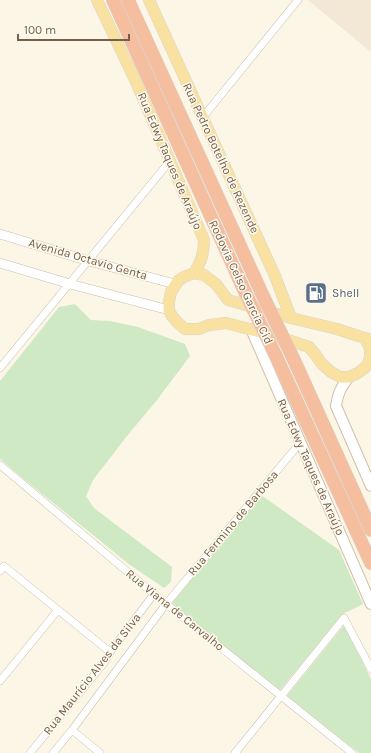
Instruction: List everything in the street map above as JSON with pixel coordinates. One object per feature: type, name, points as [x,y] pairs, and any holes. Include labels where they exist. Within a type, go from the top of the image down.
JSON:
[{"type":"highway","name":"Rodovia Celso Garcia Cid","points":[[113,0],[371,563]]},
{"type":"highway","name":"Rodovia Celso Garcia Cid","points":[[128,0],[371,530]]},
{"type":"main road","name":"Rua Edwy Taques de Araújo","points":[[97,0],[136,82],[204,240],[204,250],[200,263],[194,273]]},
{"type":"main road","name":"Rua Pedro Botelho de Rezende","points":[[149,0],[275,276],[291,318]]},
{"type":"main road","points":[[194,273],[204,275],[210,279],[216,284],[228,300],[291,318],[337,329],[368,339],[370,348],[369,367],[349,377],[340,377],[331,372],[322,364],[316,354],[309,347],[276,336],[226,323],[209,325],[199,329],[185,328],[172,316],[169,310],[169,302],[171,292],[175,284],[184,277],[194,273]]},
{"type":"main road","name":"Rua Edwy Taques de Araújo","points":[[251,329],[371,604]]},
{"type":"main road","points":[[349,377],[338,394],[336,406],[371,486]]},
{"type":"street","points":[[203,117],[298,0]]},
{"type":"street","points":[[0,368],[170,161]]},
{"type":"street","name":"Avenida Octavio Genta","points":[[0,234],[89,261],[175,284]]},
{"type":"street","points":[[0,263],[70,284],[169,310]]},
{"type":"street","name":"Rua Fermino de Barbosa","points":[[53,753],[72,730],[166,604],[300,443]]},
{"type":"street","name":"Rua Viana de Carvalho","points":[[0,465],[166,604],[352,753]]},
{"type":"street","points":[[2,569],[58,610],[110,652]]},
{"type":"street","name":"Rua Maurício Alves da Silva","points":[[30,753],[104,663],[110,652],[154,594]]},
{"type":"street","points":[[0,681],[58,610]]},
{"type":"street","points":[[235,753],[344,618],[371,669]]},
{"type":"street","points":[[72,730],[100,753]]},
{"type":"shaded area","points":[[308,0],[371,0],[371,52]]},
{"type":"green space","points":[[75,304],[91,320],[110,321],[138,327],[185,344],[190,356],[93,480],[86,496],[94,508],[172,567],[171,582],[164,588],[130,565],[0,459],[0,381],[59,307]]},
{"type":"green space","points":[[261,495],[339,550],[363,604],[343,614],[279,691],[172,603]]},
{"type":"green space","points":[[344,625],[371,679],[371,753],[359,753],[286,697]]},
{"type":"place","name":"Shell","points":[[316,293]]}]
